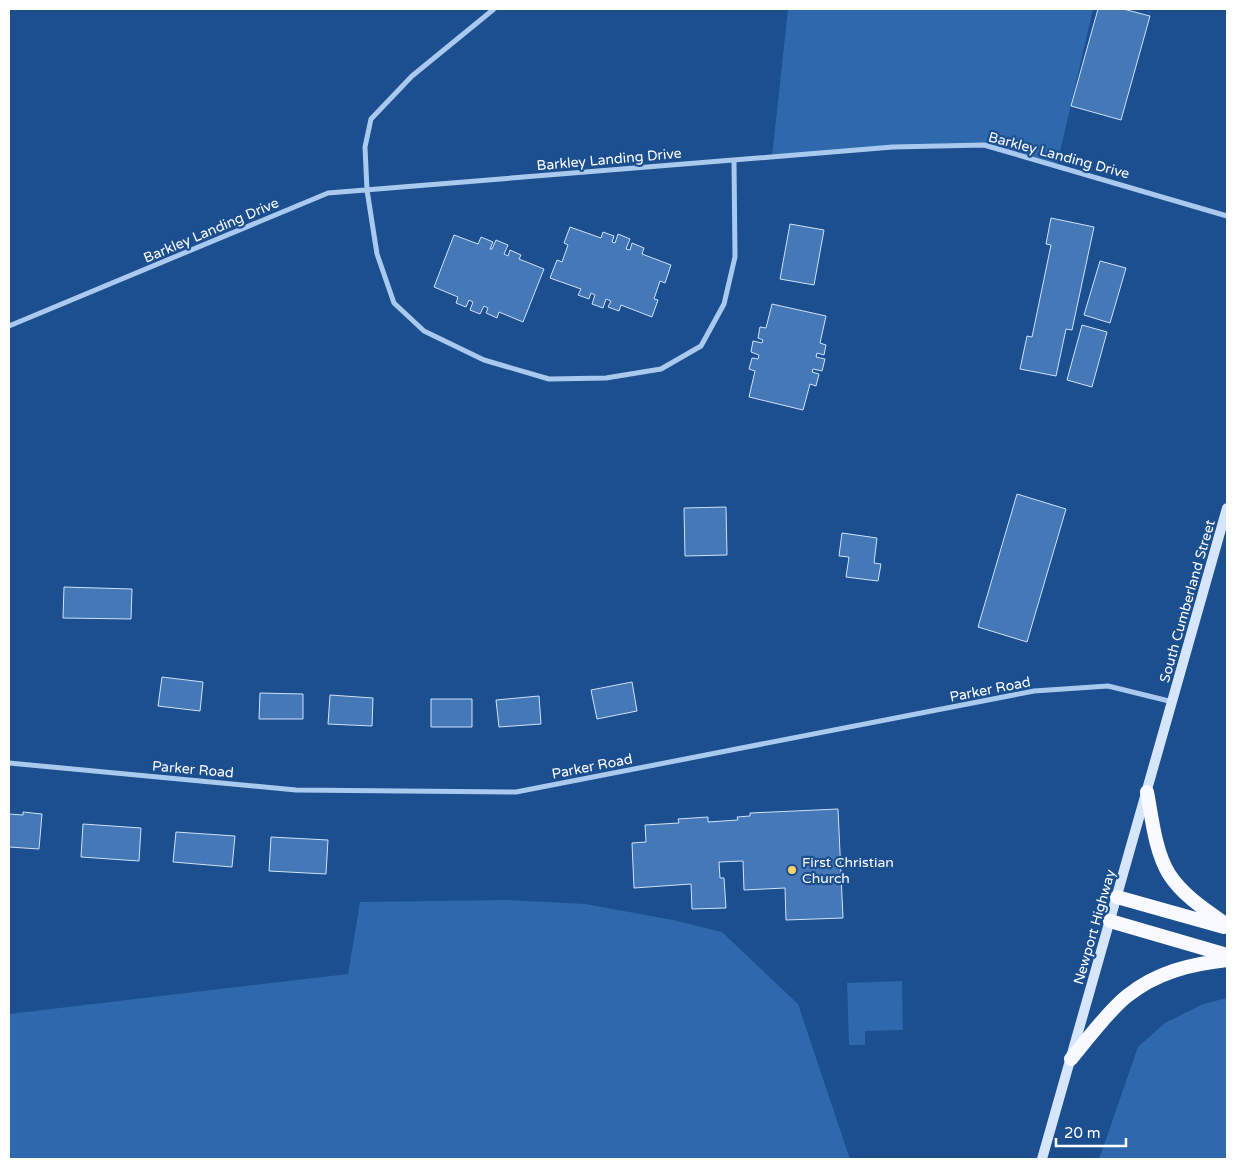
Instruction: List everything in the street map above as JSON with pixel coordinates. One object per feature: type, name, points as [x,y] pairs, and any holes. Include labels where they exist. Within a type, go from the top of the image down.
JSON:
[{"type":"highway","points":[[1147,792],[1158,845],[1169,874],[1198,905],[1227,927]]},
{"type":"highway","points":[[1117,897],[1227,927]]},
{"type":"highway","points":[[1110,921],[1227,955]]},
{"type":"highway","points":[[1070,1059],[1127,996],[1163,974],[1194,963],[1227,960]]},
{"type":"main road","name":"South Cumberland Street","points":[[1172,702],[1227,508]]},
{"type":"main road","name":"Newport Highway","points":[[1042,1159],[1172,702]]},
{"type":"street","points":[[494,9],[412,76],[371,119],[365,147],[368,190],[377,254],[394,303],[424,330],[484,360],[549,380],[606,378],[661,369],[701,346],[724,304],[736,257],[734,160]]},
{"type":"street","name":"Barkley Landing Drive","points":[[9,326],[328,193],[893,147],[984,145],[1227,216]]},
{"type":"street","name":"Parker Road","points":[[9,763],[296,790],[516,792],[1034,691],[1108,686],[1172,702]]},
{"type":"shaded area","points":[[788,9],[1093,9],[1057,165],[984,145],[893,147],[772,157]]},
{"type":"shaded area","points":[[506,900],[585,904],[673,920],[722,932],[798,1004],[850,1159],[9,1159],[9,1014],[348,974],[360,902]]},
{"type":"shaded area","points":[[902,981],[903,1030],[865,1031],[865,1045],[849,1045],[847,983]]},
{"type":"shaded area","points":[[1227,998],[1227,1159],[1099,1159],[1138,1047],[1165,1023],[1203,1004]]},
{"type":"building","points":[[1098,9],[1123,9],[1150,16],[1121,120],[1071,106]]},
{"type":"building","points":[[1051,218],[1094,227],[1072,330],[1066,329],[1056,376],[1020,369],[1027,336],[1032,337],[1051,245],[1046,244]]},
{"type":"building","points":[[790,224],[824,230],[814,285],[780,279]]},
{"type":"building","points":[[570,227],[601,238],[603,232],[614,236],[612,242],[615,243],[618,234],[630,239],[626,249],[630,250],[632,243],[644,248],[642,254],[671,265],[665,283],[660,281],[654,299],[658,300],[652,317],[621,305],[619,311],[608,307],[611,301],[606,299],[603,308],[592,304],[595,295],[591,293],[589,299],[578,295],[581,289],[550,278],[557,260],[562,262],[568,245],[564,243]]},
{"type":"building","points":[[454,235],[478,244],[481,237],[493,242],[490,249],[492,249],[496,240],[508,245],[504,254],[508,256],[510,250],[521,255],[519,259],[544,269],[523,322],[499,312],[497,318],[486,313],[488,308],[484,306],[480,314],[470,310],[473,302],[469,300],[466,307],[456,303],[458,297],[434,287]]},
{"type":"building","points":[[1100,261],[1126,268],[1110,323],[1084,315]]},
{"type":"building","points":[[772,304],[826,316],[820,343],[826,345],[824,355],[817,353],[816,357],[825,359],[822,371],[813,369],[812,372],[819,374],[816,386],[810,384],[803,410],[749,397],[755,371],[749,369],[752,358],[758,359],[759,355],[751,352],[753,341],[762,343],[763,340],[758,338],[760,327],[766,328]]},
{"type":"building","points":[[1082,325],[1107,332],[1092,387],[1067,380]]},
{"type":"building","points":[[1017,494],[1066,509],[1027,642],[978,627]]},
{"type":"building","points":[[726,507],[727,555],[685,556],[684,508]]},
{"type":"building","points":[[842,533],[877,538],[874,563],[881,564],[878,581],[846,577],[849,557],[839,556]]},
{"type":"building","points":[[64,587],[132,589],[131,619],[63,618]]},
{"type":"building","points":[[162,677],[203,682],[200,711],[158,706]]},
{"type":"building","points":[[632,682],[637,711],[597,719],[591,690]]},
{"type":"building","points":[[260,693],[303,694],[303,719],[259,719]]},
{"type":"building","points":[[330,695],[373,698],[372,726],[328,724]]},
{"type":"building","points":[[539,696],[541,724],[499,727],[496,700]]},
{"type":"building","points":[[431,699],[472,699],[472,727],[431,727]]},
{"type":"building","name":"First Christian Church","points":[[838,809],[843,918],[786,920],[785,888],[744,890],[743,861],[719,862],[720,878],[724,878],[726,908],[692,909],[691,884],[634,888],[632,843],[646,842],[645,825],[679,823],[678,819],[708,817],[708,822],[738,820],[737,817],[750,816],[750,813]]},
{"type":"building","points":[[23,812],[42,814],[39,849],[9,847],[9,814],[23,815]]},
{"type":"building","points":[[83,824],[141,828],[139,861],[81,857]]},
{"type":"building","points":[[176,832],[235,836],[232,867],[173,862]]},
{"type":"building","points":[[271,837],[328,840],[326,874],[269,871]]},
{"type":"place","name":"First Christian Church","points":[[792,870]]}]
